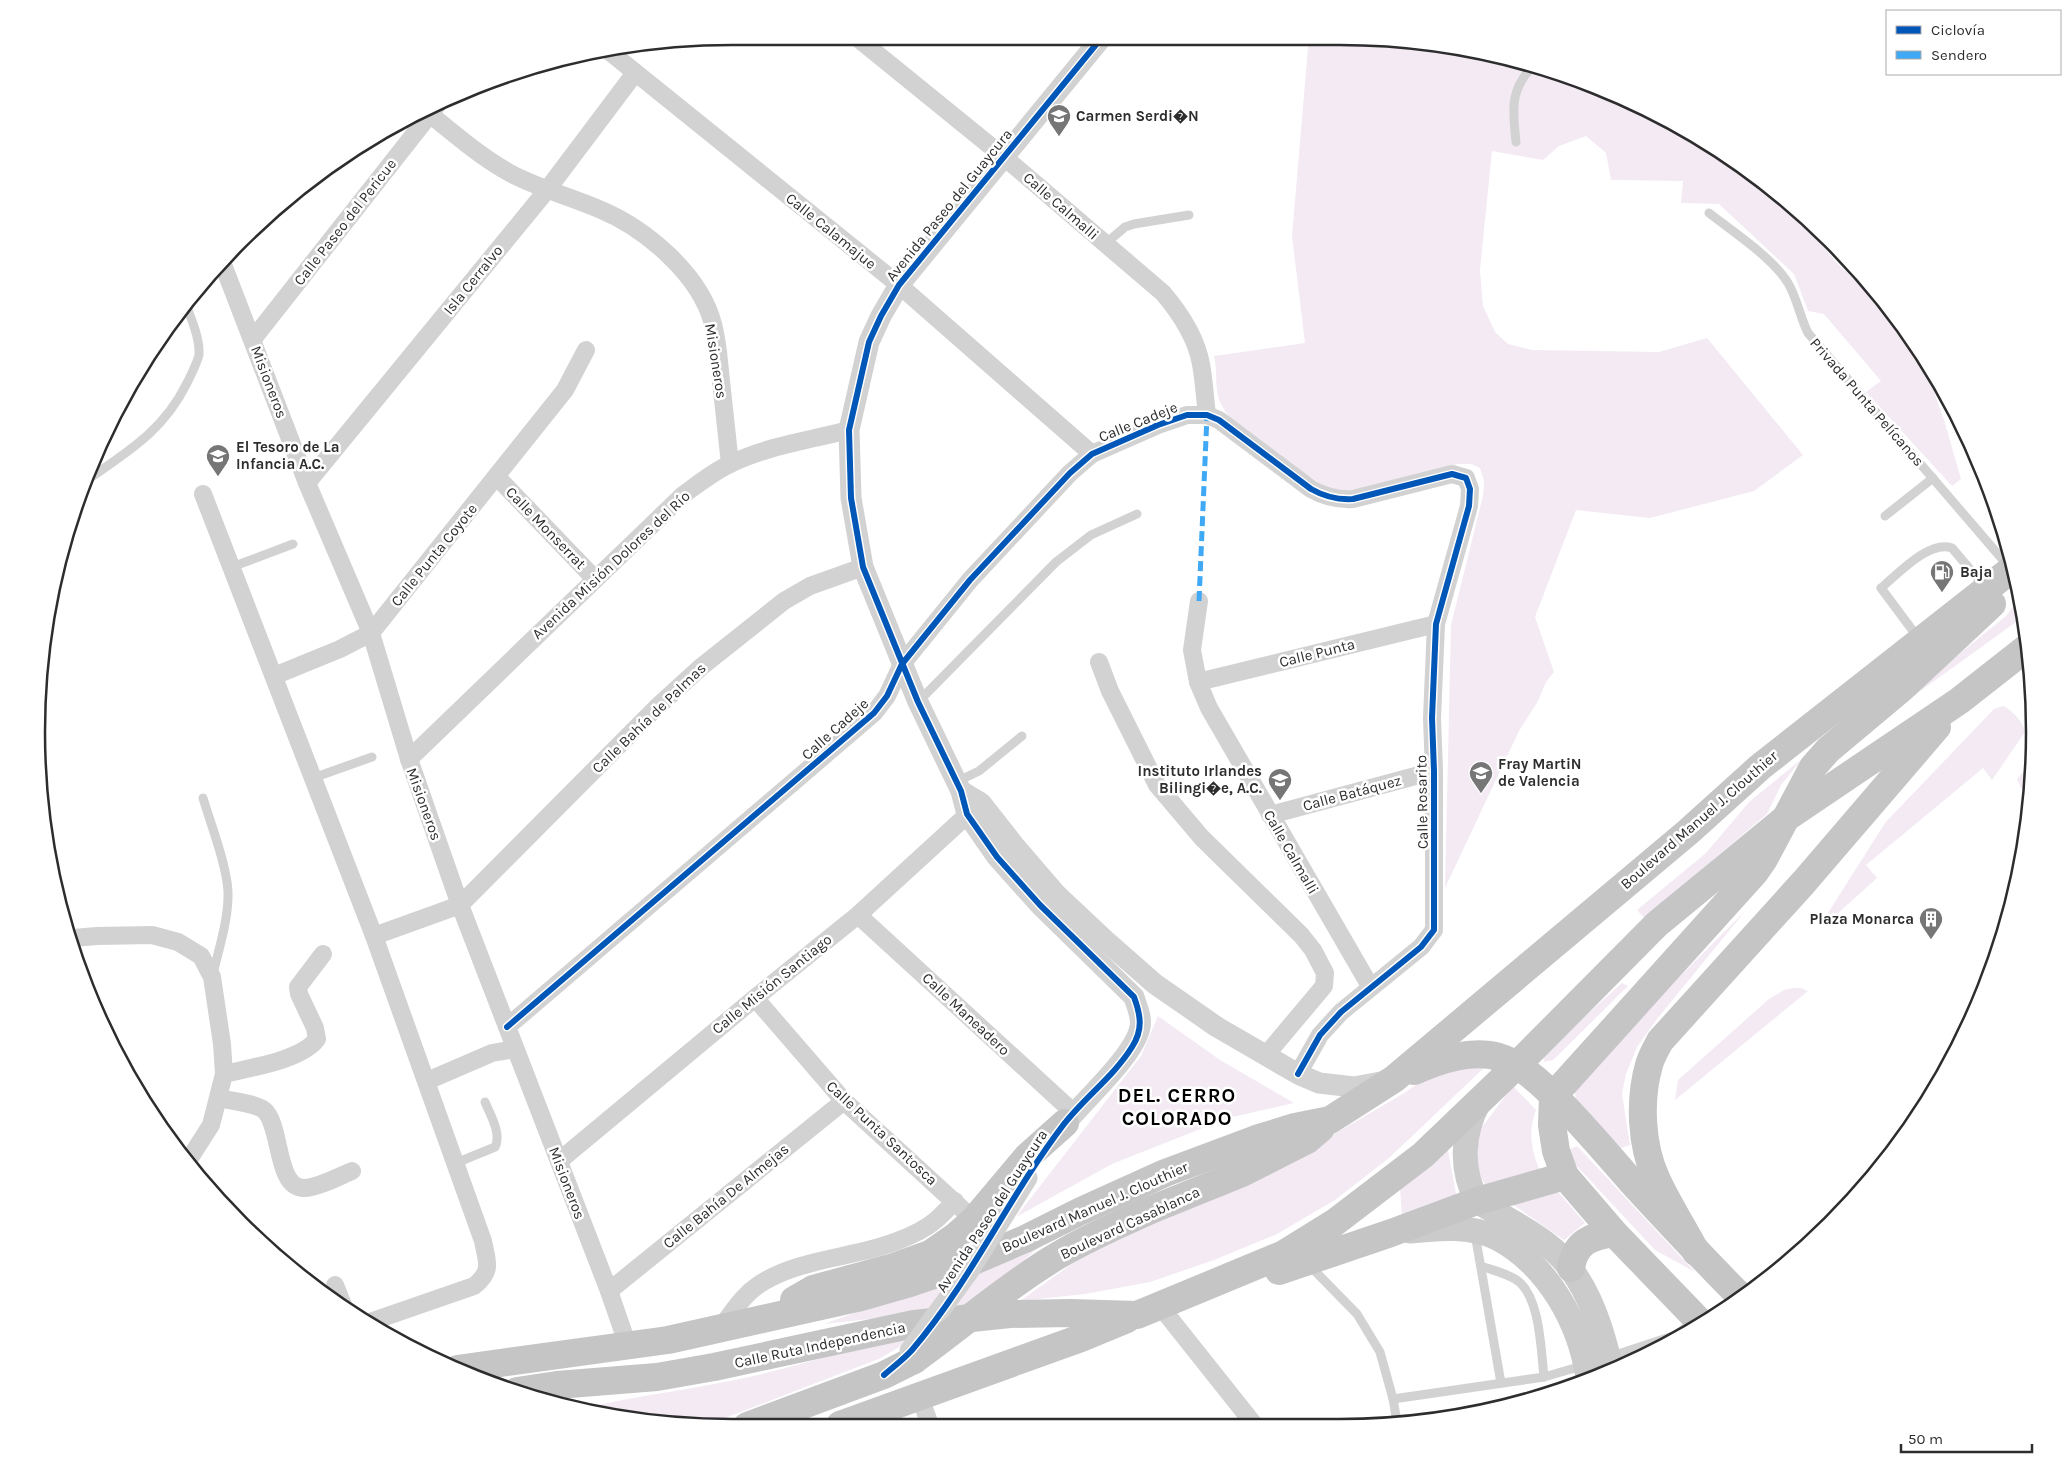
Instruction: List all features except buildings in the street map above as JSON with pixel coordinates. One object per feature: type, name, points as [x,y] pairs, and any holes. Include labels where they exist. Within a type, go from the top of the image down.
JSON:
[{"type":"main road","name":"Boulevard Manuel J. Clouthier","points":[[756,1320],[861,1297],[939,1273],[1025,1239],[1165,1173],[1256,1139],[1295,1127],[1330,1120],[1394,1079],[1688,832],[1767,762],[2007,573]]},
{"type":"main road","points":[[1696,1318],[1614,1233],[1565,1176],[1556,1151],[1552,1125],[1553,1096],[1755,872],[1764,859],[1813,767],[1828,750],[1902,688],[1988,608],[2008,576]]},
{"type":"main road","points":[[1301,1255],[1349,1212],[1422,1155],[1518,1064],[1657,924],[1786,818],[1959,701],[2021,652]]},
{"type":"main road","points":[[1696,1252],[1656,1178],[1647,1150],[1643,1107],[1649,1064],[1660,1041],[1804,882],[1959,701]]},
{"type":"main road","name":"Boulevard Manuel J. Clouthier","points":[[1394,1079],[1431,1063],[1456,1056],[1498,1056],[1518,1064],[1553,1096],[1696,1252],[1736,1292]]},
{"type":"main road","points":[[1480,1100],[1467,1129],[1466,1150],[1471,1190],[1477,1201],[1546,1243],[1572,1268],[1596,1318],[1598,1365]]},
{"type":"main road","points":[[468,1367],[628,1346],[719,1330],[756,1320],[813,1289],[894,1267],[930,1254],[956,1236],[974,1220],[1026,1157],[1070,1118]]},
{"type":"main road","name":"Boulevard Casablanca","points":[[766,1419],[884,1375],[1050,1260],[1148,1212],[1242,1173],[1307,1140],[1330,1120]]},
{"type":"main road","points":[[1301,1255],[1390,1233],[1477,1201],[1565,1176]]},
{"type":"main road","points":[[1390,1233],[1445,1228],[1474,1231],[1496,1238],[1533,1266],[1548,1282],[1573,1327],[1598,1365]]},
{"type":"main road","points":[[1572,1268],[1573,1259],[1586,1240],[1597,1235],[1614,1233]]},
{"type":"main road","name":"Calle Ruta Independencia","points":[[531,1389],[657,1377],[714,1368],[914,1324],[1010,1314],[1148,1311],[1235,1274],[1275,1272],[1301,1255]]},
{"type":"main road","points":[[857,1419],[1081,1338],[1148,1311]]},
{"type":"main road","points":[[487,1374],[613,1360],[626,1354],[628,1346]]},
{"type":"main road","points":[[542,1392],[557,1385]]},
{"type":"street","name":"Calle Calmalli","points":[[866,45],[1004,157],[1163,292],[1179,313],[1191,336],[1201,363],[1207,415]]},
{"type":"street","name":"Avenida Paseo del Guaycura","points":[[1096,45],[899,286],[881,316],[869,342],[849,430],[851,498],[863,566],[918,702],[958,787],[974,808],[1014,845],[1057,895],[1155,984],[1217,1027],[1298,1074],[1319,1083],[1337,1086],[1354,1086],[1394,1079]]},
{"type":"street","name":"Calle Calamajue","points":[[614,55],[899,286],[1092,454]]},
{"type":"street","name":"Isla Cerralvo","points":[[307,483],[547,190],[635,73]]},
{"type":"street","name":"Misioneros","points":[[434,113],[483,156],[508,172],[547,190],[600,209],[638,231],[680,267],[704,301],[713,324],[730,464]]},
{"type":"street","name":"Calle Paseo del Pericue","points":[[252,339],[425,118]]},
{"type":"street","name":"Misioneros","points":[[225,269],[307,483],[372,633],[409,759],[460,905],[609,1291],[628,1346]]},
{"type":"street","name":"Calle Punta Coyote","points":[[372,633],[565,390],[586,350]]},
{"type":"street","name":"Calle Cadeje","points":[[507,1027],[874,712],[887,696],[902,664],[970,580],[1070,473],[1092,454],[1165,422],[1188,415],[1207,415]]},
{"type":"street","name":"Calle Rosarito","points":[[1207,415],[1219,420],[1322,496],[1339,500],[1354,499],[1452,474],[1466,478],[1470,490],[1469,506],[1436,624],[1432,718],[1434,930],[1421,947],[1370,986],[1341,1012],[1320,1035],[1298,1074]]},
{"type":"street","name":"Avenida Misión Dolores del Río","points":[[409,759],[683,495],[707,477],[730,464],[752,455],[849,430]]},
{"type":"street","name":"Calle Monserrat","points":[[497,477],[595,579]]},
{"type":"street","points":[[203,494],[374,936],[483,1240],[488,1267],[484,1278],[474,1286],[377,1320]]},
{"type":"street","name":"Calle Bahía de Palmas","points":[[460,905],[656,708],[701,667],[784,601],[810,586],[863,566]]},
{"type":"street","name":"Calle Calmalli","points":[[1199,601],[1192,650],[1198,682],[1209,708],[1370,986]]},
{"type":"street","name":"Calle Punta","points":[[1198,682],[1436,624]]},
{"type":"street","points":[[274,676],[340,649],[372,633]]},
{"type":"street","points":[[1099,662],[1110,691],[1157,785],[1202,838],[1301,935],[1313,950],[1325,973],[1324,986],[1266,1055]]},
{"type":"street","name":"Calle Batáquez","points":[[1270,815],[1434,771]]},
{"type":"street","name":"Avenida Paseo del Guaycura","points":[[912,1356],[1027,1178],[1070,1118],[1132,1047],[1140,1027],[1140,1013],[1134,997],[1040,905],[997,857],[974,808]]},
{"type":"street","name":"Calle Misión Santiago","points":[[559,1161],[858,915],[974,808]]},
{"type":"street","points":[[374,936],[460,905]]},
{"type":"street","name":"Calle Maneadero","points":[[858,915],[1070,1118]]},
{"type":"street","points":[[76,938],[152,935],[178,942],[201,956],[212,977],[222,1044],[224,1074],[211,1125],[191,1156]]},
{"type":"street","points":[[224,1074],[282,1059],[312,1047],[318,1039],[298,988],[324,954]]},
{"type":"street","name":"Calle Punta Santosca","points":[[755,998],[844,1101],[974,1220]]},
{"type":"street","points":[[426,1081],[492,1053],[515,1048]]},
{"type":"street","points":[[219,1098],[259,1107],[266,1111],[271,1121],[284,1171],[294,1185],[304,1188],[352,1171]]},
{"type":"street","name":"Calle Bahía De Almejas","points":[[609,1291],[844,1101]]},
{"type":"street","points":[[719,1330],[744,1297],[756,1286],[770,1278],[805,1264],[858,1253],[903,1238],[935,1221],[955,1201]]},
{"type":"street","points":[[335,1285],[339,1295]]},
{"type":"street","points":[[1148,1311],[1245,1419]]},
{"type":"street","points":[[920,1397],[928,1419]]},
{"type":"lane","points":[[1516,142],[1513,114],[1515,92],[1529,72]]},
{"type":"lane","name":"Privada Punta Pelícanos","points":[[1709,213],[1776,268],[1787,282],[1808,333],[2004,560]]},
{"type":"lane","points":[[1105,244],[1125,227],[1189,215]]},
{"type":"lane","points":[[95,474],[130,450],[163,420],[177,403],[199,354],[195,331],[189,312]]},
{"type":"lane","points":[[1884,516],[1933,478]]},
{"type":"lane","points":[[918,702],[1056,562],[1092,535],[1137,514]]},
{"type":"lane","points":[[232,568],[293,544]]},
{"type":"lane","points":[[1920,641],[1882,588],[1926,551],[1937,547],[1946,546],[1952,548],[1987,589]]},
{"type":"lane","points":[[958,787],[1022,736]]},
{"type":"lane","points":[[314,778],[372,757]]},
{"type":"lane","points":[[203,798],[226,876],[228,892],[226,917],[212,977]]},
{"type":"lane","points":[[456,1163],[495,1147],[498,1142],[498,1136],[485,1102]]},
{"type":"lane","points":[[1474,1231],[1482,1266],[1501,1383]]},
{"type":"lane","points":[[1301,1255],[1356,1314],[1380,1352],[1396,1417]]},
{"type":"lane","points":[[1482,1266],[1514,1279],[1524,1286],[1535,1312],[1544,1377]]},
{"type":"lane","points":[[1393,1399],[1544,1377],[1598,1365],[1640,1349]]},
{"type":"shaded area","points":[[1308,45],[1384,46],[1429,51],[1517,68],[1560,81],[1602,97],[1682,137],[1721,161],[1757,187],[1792,215],[1817,239],[1835,261],[1864,289],[1884,314],[1910,350],[1931,385],[1961,479],[1952,486],[1866,392],[1881,381],[1824,314],[1808,311],[1794,274],[1719,204],[1681,203],[1683,181],[1611,180],[1606,153],[1586,136],[1559,146],[1543,160],[1492,151],[1480,270],[1483,306],[1495,332],[1508,344],[1532,350],[1659,352],[1707,338],[1803,455],[1754,491],[1650,518],[1576,510],[1535,617],[1554,672],[1546,682],[1538,701],[1519,731],[1445,888],[1451,625],[1483,496],[1484,481],[1480,468],[1471,464],[1458,464],[1367,487],[1346,491],[1335,490],[1324,486],[1266,448],[1238,426],[1227,414],[1218,397],[1214,356],[1305,343],[1292,236]]},
{"type":"shaded area","points":[[2014,605],[2017,622],[1862,733],[2006,616]]},
{"type":"shaded area","points":[[2003,706],[2017,717],[2025,732],[1992,780],[1983,768],[1866,865],[1877,878],[1828,922],[1826,916],[1885,823],[1994,709]]},
{"type":"shaded area","points":[[1803,758],[1781,785],[1767,814],[1644,918],[1637,910],[1706,853],[1750,801]]},
{"type":"shaded area","points":[[2025,770],[2023,791],[2021,788],[2017,779]]},
{"type":"shaded area","points":[[1746,910],[1657,1019],[1637,1047],[1626,1074],[1622,1094],[1630,1145],[1615,1150],[1576,1102],[1575,1092],[1591,1066]]},
{"type":"shaded area","points":[[1622,983],[1628,986],[1553,1060],[1544,1062],[1543,1054]]},
{"type":"shaded area","points":[[1801,988],[1808,991],[1675,1100],[1678,1080],[1769,999],[1784,990]]},
{"type":"shaded area","points":[[1158,1016],[1220,1060],[1294,1103],[1228,1118],[1112,1164],[1016,1217],[1141,1056]]},
{"type":"shaded area","points":[[1486,1066],[1389,1158],[1335,1200],[1277,1234],[1214,1260],[1150,1282],[1085,1294],[1020,1301],[1083,1256],[1285,1163],[1406,1092],[1425,1078],[1447,1069]]},
{"type":"shaded area","points":[[1513,1086],[1536,1110],[1531,1133],[1534,1156],[1540,1171],[1487,1188],[1479,1174],[1476,1160],[1479,1131]]},
{"type":"shaded area","points":[[1447,1145],[1457,1199],[1402,1217],[1400,1187]]},
{"type":"shaded area","points":[[1577,1146],[1695,1272],[1655,1250],[1575,1164],[1569,1150]]},
{"type":"shaded area","points":[[1535,1190],[1559,1193],[1585,1223],[1564,1240],[1509,1202]]},
{"type":"shaded area","points":[[1040,1246],[970,1308],[824,1324]]},
{"type":"shaded area","points":[[920,1334],[881,1358],[723,1419],[687,1418],[597,1406],[736,1380]]},
{"type":"marked path","points":[[1199,601],[1207,415]]},
{"type":"cycle path","points":[[884,1375],[909,1353],[953,1296],[1025,1180],[1064,1124],[1125,1058],[1136,1041],[1140,1023],[1134,997],[1040,905],[997,857],[967,814],[961,791],[918,702],[863,567],[851,498],[849,430],[869,342],[881,316],[899,285],[1096,45]]},
{"type":"cycle path","points":[[507,1027],[874,713],[887,696],[902,664],[970,580],[1070,473],[1092,454],[1158,425],[1187,415],[1207,415],[1219,420],[1311,489],[1331,497],[1353,499],[1452,474],[1466,478],[1470,489],[1469,506],[1436,624],[1432,718],[1434,930],[1421,947],[1341,1012],[1320,1035],[1298,1074]]},
{"type":"place","name":"Carmen Serdi�N","points":[[1059,137]]},
{"type":"place","name":"El Tesoro de La Infancia A.C.","points":[[218,477]]},
{"type":"place","name":"Baja","points":[[1942,593]]},
{"type":"place","name":"Fray MartiN de Valencia","points":[[1481,794]]},
{"type":"place","name":"Instituto Irlandes Bilingi�e, A.C.","points":[[1280,801]]},
{"type":"place","name":"Plaza Monarca","points":[[1931,940]]},
{"type":"district","name":"DEL. CERRO COLORADO","points":[[1177,1106]]}]
